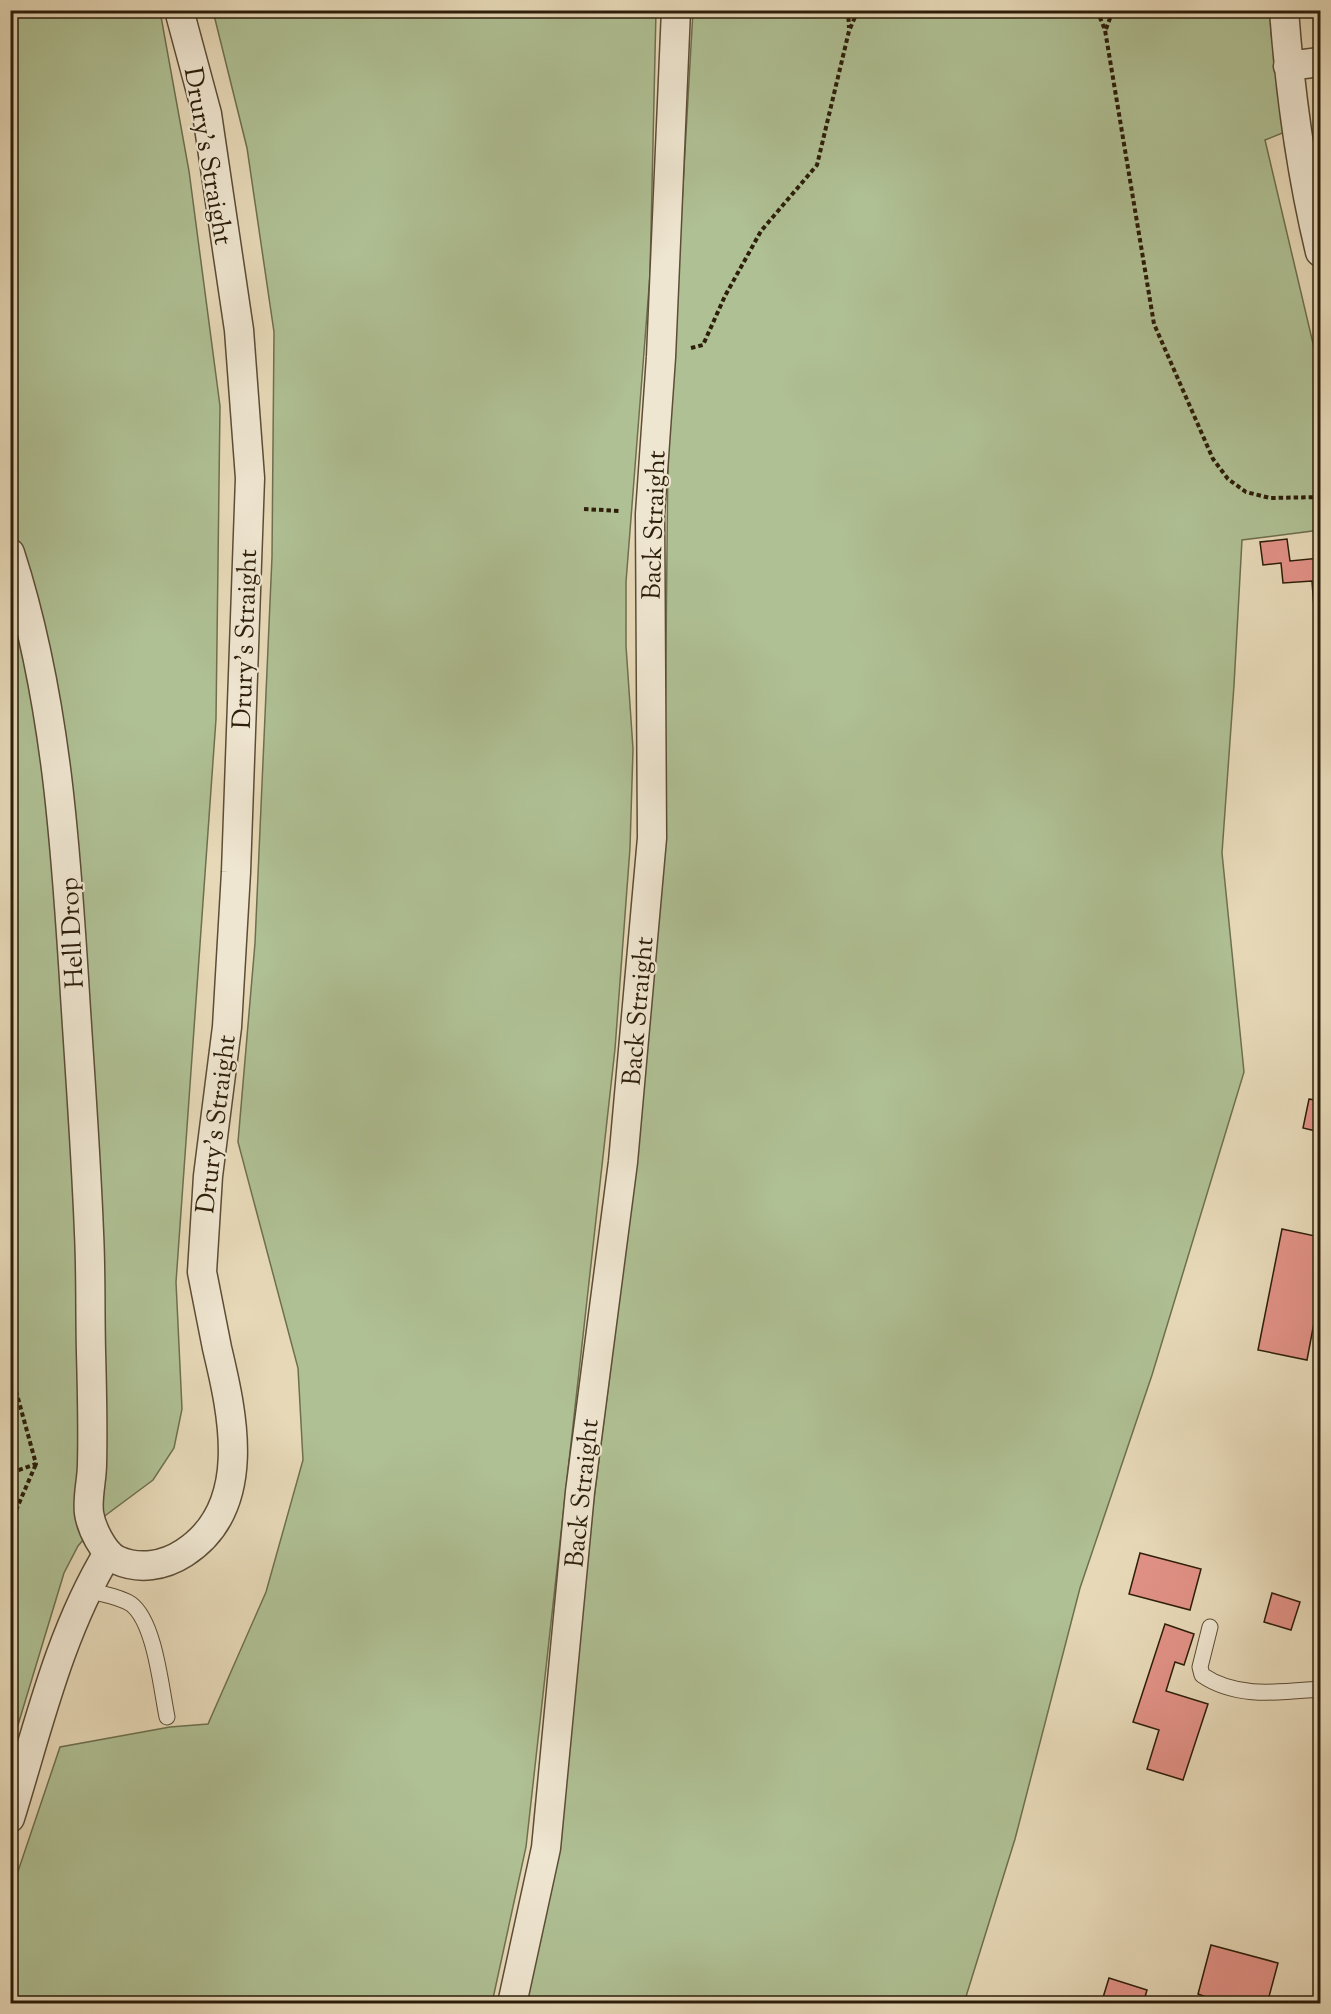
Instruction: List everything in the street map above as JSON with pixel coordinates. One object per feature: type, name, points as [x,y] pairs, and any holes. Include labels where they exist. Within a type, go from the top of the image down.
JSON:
[{"type":"street","name":"Drury's Straight","points":[[108,1553],[116,1559],[141,1566],[162,1564],[201,1541],[214,1527],[224,1505],[234,1451],[232,1421],[202,1272],[208,1176],[228,1016],[236,872],[250,478],[239,330],[207,114],[179,10]]},
{"type":"street","name":"Back Straight","points":[[512,2004],[546,1848],[580,1492],[622,1174],[652,838],[650,514],[661,357],[676,10]]},
{"type":"street","points":[[1284,10],[1288,66],[1302,164],[1320,252]]},
{"type":"street","points":[[1288,66],[1320,62]]},
{"type":"street","name":"Hell Drop","points":[[10,553],[42,673],[67,865],[89,1234],[92,1467],[89,1514],[108,1553]]},
{"type":"street","points":[[10,1818],[59,1657],[78,1607],[108,1553]]},
{"type":"lane","points":[[87,1590],[123,1600],[141,1615],[151,1636],[167,1717]]},
{"type":"lane","points":[[1210,1627],[1200,1667],[1202,1675],[1208,1679],[1222,1686],[1242,1691],[1273,1693],[1320,1689]]},
{"type":"path","points":[[848,10],[849,31]]},
{"type":"path","points":[[661,357],[703,345],[725,296],[761,231],[817,165],[849,31],[858,10]]},
{"type":"path","points":[[1098,10],[1106,30],[1154,324],[1213,459],[1228,479],[1246,492],[1270,498],[1320,497]]},
{"type":"path","points":[[1106,30],[1113,10]]},
{"type":"path","points":[[10,1369],[36,1464],[10,1524]]},
{"type":"path","points":[[10,1473],[36,1464]]},
{"type":"green space","points":[[11,11],[160,11],[189,171],[220,406],[216,719],[176,1282],[182,1409],[174,1448],[153,1480],[102,1518],[78,1546],[64,1573],[11,1748]]},
{"type":"green space","points":[[213,11],[656,11],[650,275],[626,582],[626,646],[633,749],[630,848],[615,1049],[526,1847],[492,2003],[11,2003],[11,1892],[60,1747],[170,1727],[208,1724],[266,1592],[303,1460],[298,1368],[238,1142],[255,943],[272,557],[274,332],[247,148]]},
{"type":"green space","points":[[693,11],[1270,11],[1285,132],[1265,140],[1320,373],[1320,530],[1242,540],[1222,853],[1244,1072],[1152,1375],[1080,1588],[1015,1839],[964,2003],[524,2004],[557,1849],[593,1506],[635,1176],[664,857],[668,448]]},
{"type":"building","points":[[1287,539],[1290,561],[1320,558],[1320,621],[1319,607],[1314,608],[1312,581],[1283,583],[1281,563],[1263,565],[1260,542]]},
{"type":"building","points":[[1320,621],[1320,637],[1317,638],[1316,622]]},
{"type":"building","points":[[1309,1099],[1320,1101],[1320,1132],[1303,1128]]},
{"type":"building","points":[[1282,1229],[1320,1237],[1320,1313],[1316,1312],[1307,1360],[1258,1350]]},
{"type":"building","points":[[1140,1553],[1201,1569],[1190,1610],[1129,1594]]},
{"type":"building","points":[[1272,1593],[1300,1602],[1291,1630],[1264,1622]]},
{"type":"building","points":[[1165,1624],[1194,1634],[1184,1665],[1175,1662],[1166,1691],[1208,1704],[1183,1780],[1147,1769],[1159,1730],[1133,1722]]},
{"type":"building","points":[[1211,1945],[1278,1963],[1267,2004],[1208,2004],[1209,1998],[1198,1994]]},
{"type":"building","points":[[1109,1978],[1147,1990],[1143,2004],[1101,2004]]}]
